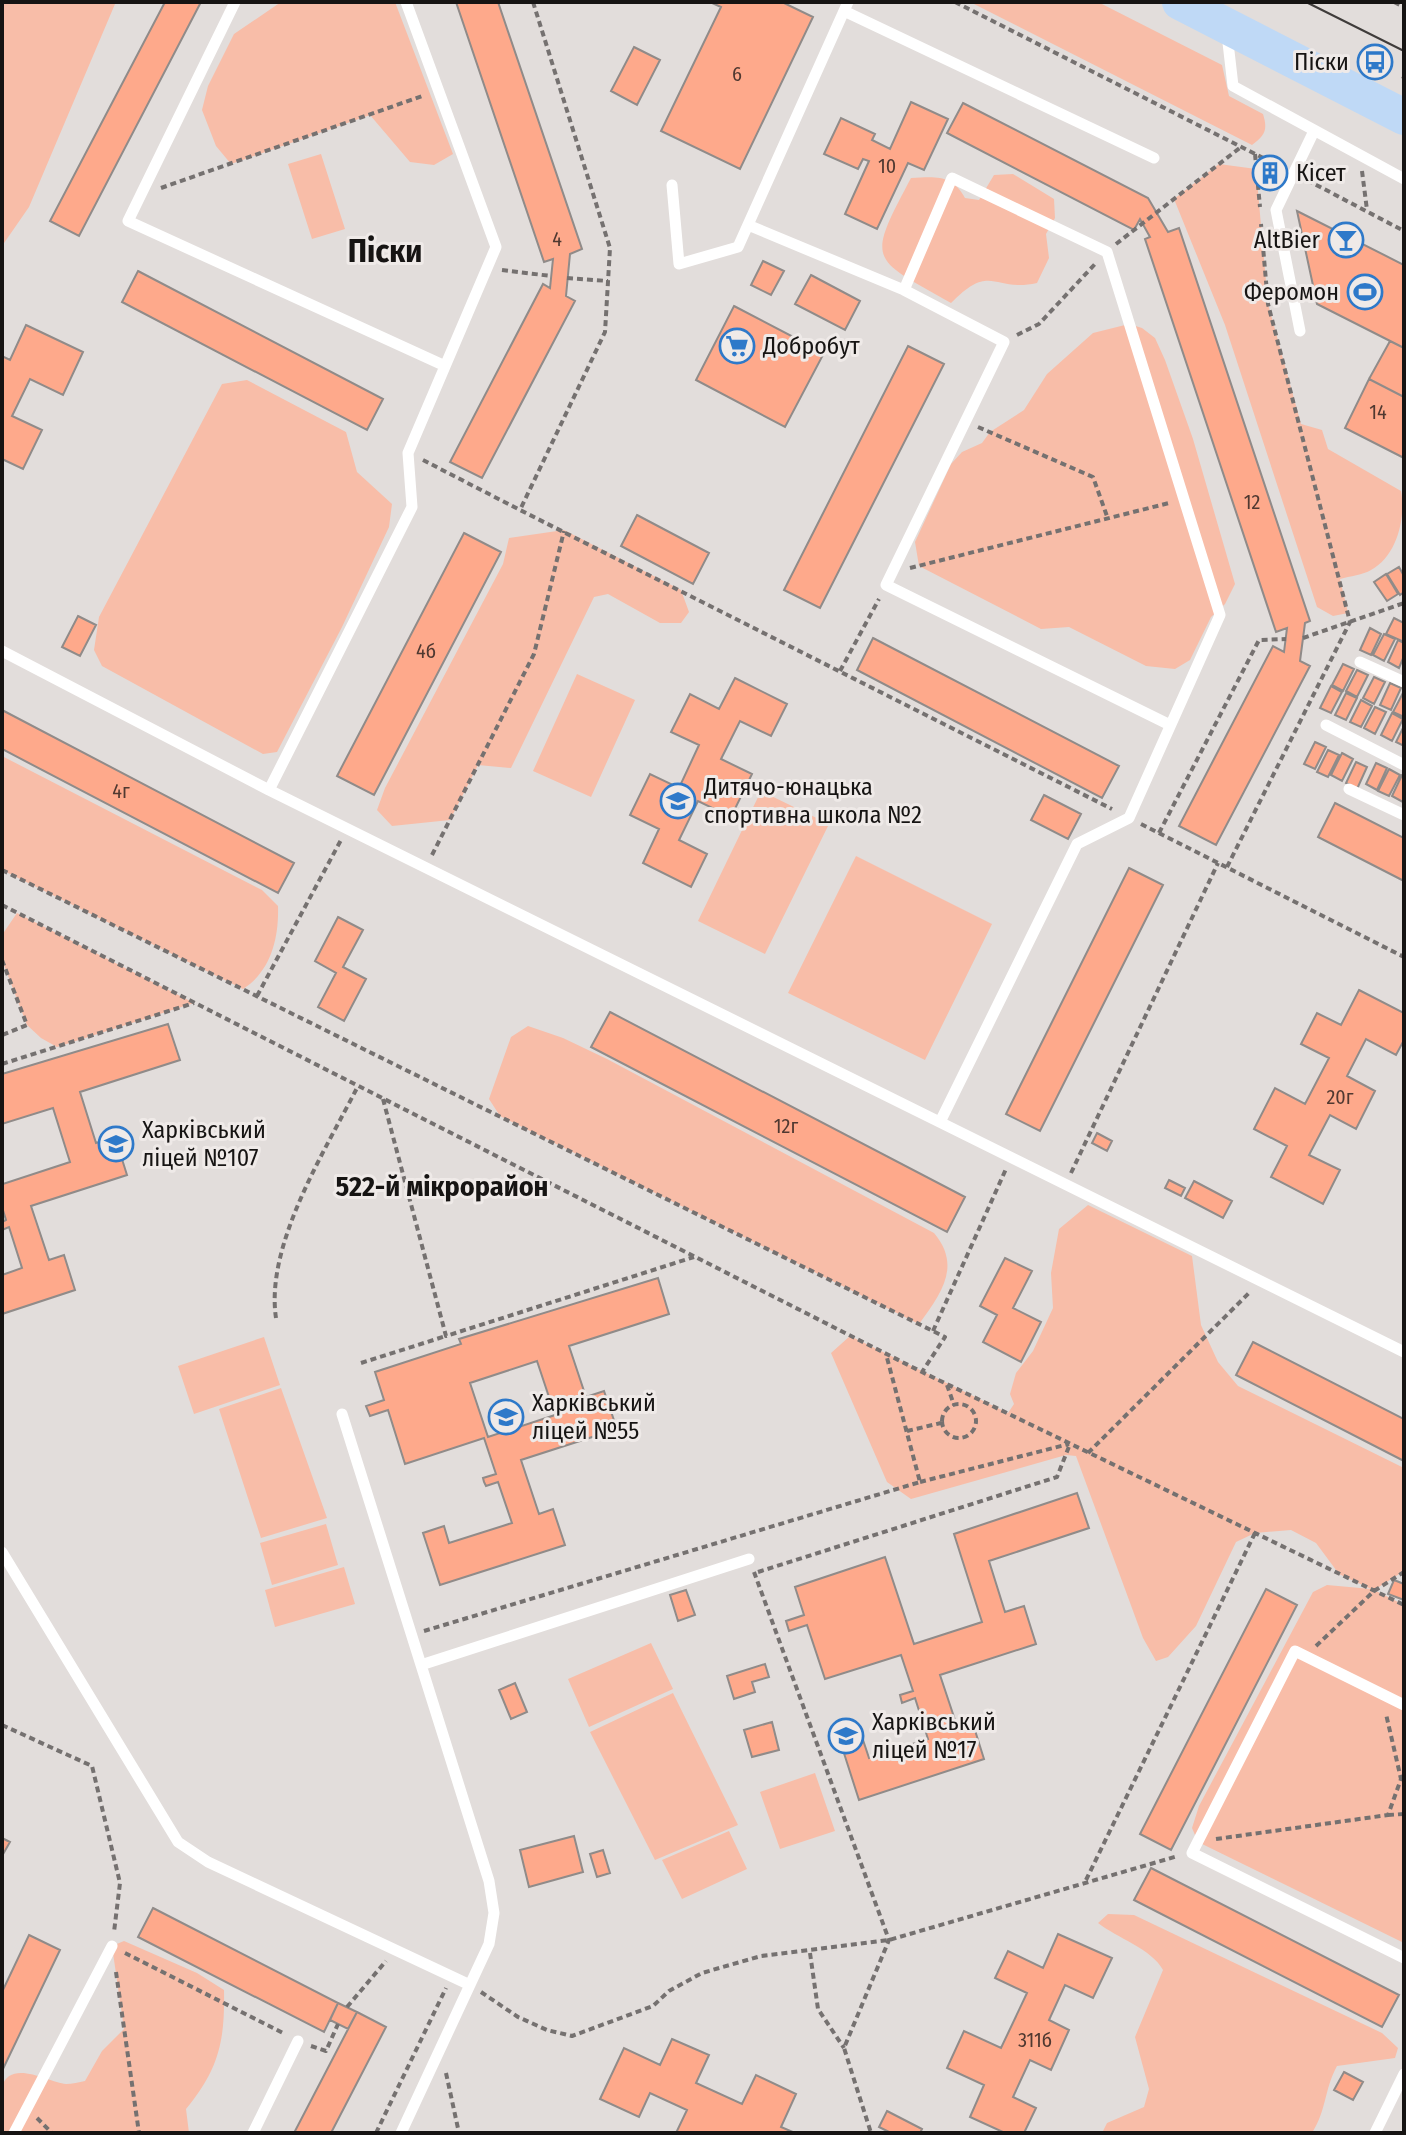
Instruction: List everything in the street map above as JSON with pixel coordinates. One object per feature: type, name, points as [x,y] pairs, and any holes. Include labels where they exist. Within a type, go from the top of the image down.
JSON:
[{"type":"main road","points":[[1180,2],[1404,117]]},
{"type":"lane","points":[[235,2],[128,221],[443,365]]},
{"type":"lane","points":[[269,790],[412,507],[408,453],[496,247],[406,2]]},
{"type":"lane","points":[[672,185],[679,264],[738,247],[846,7],[1154,158]]},
{"type":"lane","points":[[1226,25],[1233,86],[1404,179]]},
{"type":"lane","points":[[1300,331],[1276,210],[1314,131]]},
{"type":"lane","points":[[904,290],[952,178],[1107,252],[1220,615],[1129,818],[1077,844],[940,1122]]},
{"type":"lane","points":[[748,225],[904,290],[1004,342],[886,585],[1170,725]]},
{"type":"lane","points":[[2,651],[269,790],[1404,1352]]},
{"type":"lane","points":[[1360,662],[1404,682]]},
{"type":"lane","points":[[1326,725],[1404,765]]},
{"type":"lane","points":[[1349,789],[1404,815]]},
{"type":"lane","points":[[342,1414],[424,1664],[489,1881],[494,1913],[489,1944],[401,2133]]},
{"type":"lane","points":[[2,1552],[178,1842],[208,1862],[470,1985]]},
{"type":"lane","points":[[424,1664],[749,1559]]},
{"type":"lane","points":[[1404,1705],[1295,1651],[1195,1847],[1404,1958]]},
{"type":"lane","points":[[14,2133],[112,1946]]},
{"type":"lane","points":[[253,2133],[298,2041]]},
{"type":"lane","points":[[1375,2133],[1404,2074]]},
{"type":"path","points":[[520,510],[605,332],[610,248],[533,2]]},
{"type":"path","points":[[955,2],[1404,231]]},
{"type":"path","points":[[1394,2],[1404,7]]},
{"type":"path","points":[[141,195],[438,91]]},
{"type":"path","points":[[1004,342],[1039,324],[1107,252],[1241,147]]},
{"type":"path","points":[[1227,867],[1350,622],[1268,304],[1255,154]]},
{"type":"path","points":[[486,268],[551,276]]},
{"type":"path","points":[[567,278],[608,281]]},
{"type":"path","points":[[965,421],[1093,477],[1108,519]]},
{"type":"path","points":[[408,453],[1404,957]]},
{"type":"path","points":[[892,572],[1183,499]]},
{"type":"path","points":[[426,867],[534,654],[564,530]]},
{"type":"path","points":[[840,671],[886,585]]},
{"type":"path","points":[[1303,638],[1404,603]]},
{"type":"path","points":[[1159,833],[1259,640],[1286,639]]},
{"type":"path","points":[[257,996],[347,828]]},
{"type":"path","points":[[1067,1183],[1218,863]]},
{"type":"path","points":[[2,870],[945,1337],[922,1372]]},
{"type":"path","points":[[2,905],[947,1385],[1404,1605]]},
{"type":"path","points":[[2,960],[27,1025],[2,1035]]},
{"type":"path","points":[[2,1064],[194,1003]]},
{"type":"path","points":[[276,1318],[272,1291],[293,1219],[358,1086]]},
{"type":"path","points":[[383,1099],[446,1336]]},
{"type":"path","points":[[933,1331],[1011,1158]]},
{"type":"path","points":[[361,1363],[694,1257]]},
{"type":"path","points":[[1088,1453],[1261,1281]]},
{"type":"path","points":[[886,1354],[920,1482]]},
{"type":"path","points":[[947,1385],[954,1405]]},
{"type":"path","points":[[954,1405],[965,1405],[974,1412],[976,1423],[972,1433],[962,1438],[951,1437],[941,1423],[944,1411],[954,1405]]},
{"type":"path","points":[[907,1431],[941,1423]]},
{"type":"path","points":[[414,1634],[920,1482],[1070,1444]]},
{"type":"path","points":[[754,1574],[1057,1477],[1070,1444]]},
{"type":"path","points":[[1086,1880],[1255,1533]]},
{"type":"path","points":[[749,1559],[889,1940],[844,2048]]},
{"type":"path","points":[[1305,1656],[1374,1591],[1404,1572]]},
{"type":"path","points":[[1382,1694],[1401,1779],[1388,1815]]},
{"type":"path","points":[[2,1725],[92,1766],[120,1883],[112,1946],[139,2133]]},
{"type":"path","points":[[470,1985],[518,2017],[547,2030],[572,2036],[653,2006],[669,1991],[702,1973],[761,1956],[810,1953],[889,1940],[1195,1847],[1404,1814]]},
{"type":"path","points":[[112,1946],[298,2041],[326,2051],[338,2024]]},
{"type":"path","points":[[347,2007],[395,1950]]},
{"type":"path","points":[[810,1953],[818,2009],[844,2048],[871,2133]]},
{"type":"path","points":[[376,2133],[452,1977]]},
{"type":"path","points":[[441,2047],[459,2133]]},
{"type":"shaded area","points":[[2,2],[115,4],[29,207],[2,246]]},
{"type":"shaded area","points":[[281,2],[395,2],[453,154],[434,165],[410,162],[370,115],[231,164],[216,146],[202,110],[208,86],[234,34]]},
{"type":"shaded area","points":[[970,2],[1098,2],[1222,65],[1229,96],[1263,114],[1264,132],[1252,145]]},
{"type":"shaded area","points":[[321,154],[345,229],[312,239],[288,164]]},
{"type":"shaded area","points":[[1219,164],[1256,169],[1268,304],[1301,424],[1322,430],[1328,449],[1401,491],[1401,524],[1387,556],[1368,572],[1340,579],[1348,613],[1333,616],[1317,607],[1225,325],[1174,199]]},
{"type":"shaded area","points":[[1013,174],[1054,199],[1055,218],[1046,234],[1049,258],[1037,283],[1022,285],[985,281],[965,290],[951,303],[891,266],[884,255],[883,243],[896,206],[911,178],[949,181],[965,198],[979,200],[994,175]]},
{"type":"shaded area","points":[[1129,324],[1142,328],[1155,338],[1165,360],[1193,439],[1235,584],[1225,604],[1211,617],[1190,660],[1175,669],[1146,666],[1069,627],[1041,629],[919,566],[915,542],[951,464],[962,452],[982,443],[990,432],[1024,410],[1047,374],[1093,333]]},
{"type":"shaded area","points":[[247,380],[346,432],[357,472],[392,504],[389,527],[342,627],[277,752],[263,754],[102,666],[94,650],[99,617],[222,384]]},
{"type":"shaded area","points":[[564,530],[681,590],[689,612],[681,623],[660,623],[608,594],[594,597],[511,768],[478,765],[450,820],[392,826],[377,810],[385,788],[503,564],[509,538]]},
{"type":"shaded area","points":[[577,674],[635,700],[591,797],[533,771]]},
{"type":"shaded area","points":[[2,756],[262,890],[278,906],[278,918],[271,953],[253,982],[243,989],[2,870]]},
{"type":"shaded area","points":[[761,791],[829,824],[765,954],[698,921]]},
{"type":"shaded area","points":[[856,856],[992,924],[925,1060],[788,993]]},
{"type":"shaded area","points":[[17,913],[194,1003],[57,1047],[27,1025],[2,960],[2,935]]},
{"type":"shaded area","points":[[528,1026],[563,1038],[607,1059],[934,1233],[947,1257],[945,1280],[935,1302],[919,1324],[500,1116],[489,1099],[511,1037]]},
{"type":"shaded area","points":[[1088,1205],[1192,1256],[1201,1325],[1218,1362],[1238,1386],[1404,1468],[1404,1571],[1374,1590],[1404,1605],[1404,1943],[1198,1842],[1192,1828],[1199,1806],[1313,1592],[1327,1585],[1371,1589],[1339,1574],[1316,1543],[1291,1530],[1255,1533],[1236,1542],[1196,1626],[1168,1657],[1156,1661],[1143,1638],[1076,1456],[1066,1455],[911,1499],[887,1482],[831,1353],[850,1336],[1008,1413],[1014,1404],[1010,1394],[1016,1373],[1033,1351],[1053,1308],[1051,1273],[1059,1229]]},
{"type":"shaded area","points":[[264,1337],[280,1385],[194,1414],[178,1366]]},
{"type":"shaded area","points":[[281,1388],[327,1518],[261,1538],[219,1409]]},
{"type":"shaded area","points":[[326,1524],[338,1565],[272,1585],[260,1543]]},
{"type":"shaded area","points":[[344,1567],[355,1604],[275,1627],[265,1590]]},
{"type":"shaded area","points":[[651,1643],[673,1689],[589,1727],[568,1679]]},
{"type":"shaded area","points":[[673,1693],[738,1825],[655,1860],[590,1732]]},
{"type":"shaded area","points":[[815,1773],[835,1831],[780,1849],[760,1792]]},
{"type":"shaded area","points":[[729,1831],[747,1869],[682,1899],[662,1860]]},
{"type":"shaded area","points":[[1108,1914],[1134,1915],[1382,2033],[1398,2048],[1395,2058],[1337,2066],[1312,2133],[1102,2133],[1107,2123],[1144,2107],[1149,2089],[1135,2037],[1163,1970],[1143,1950],[1098,1923]]},
{"type":"shaded area","points":[[124,1941],[197,1973],[224,1990],[218,2054],[206,2081],[186,2109],[189,2133],[2,2133],[1,2092],[6,2079],[22,2073],[66,2084],[85,2081],[102,2051],[124,2029],[112,1946]]},
{"type":"building","points":[[165,2],[201,2],[79,236],[50,221]]},
{"type":"building","points":[[456,2],[498,2],[582,249],[570,254],[566,296],[575,301],[482,478],[450,462],[543,284],[550,288],[553,259],[544,262]]},
{"type":"building","points":[[710,2],[782,2],[813,17],[740,169],[661,131],[721,7]]},
{"type":"building","points":[[634,47],[660,60],[637,105],[611,91]]},
{"type":"building","points":[[911,102],[948,119],[924,170],[908,163],[877,229],[845,214],[869,161],[863,159],[858,169],[824,154],[841,118],[875,134],[872,140],[890,149]]},
{"type":"building","points":[[963,103],[1148,198],[1168,232],[1179,228],[1310,621],[1305,623],[1300,661],[1310,666],[1216,845],[1179,826],[1273,646],[1284,652],[1287,628],[1276,632],[1145,239],[1150,237],[1140,219],[1134,230],[947,133]]},
{"type":"building","name":"Кісет","points":[[1266,164],[1279,171],[1273,181],[1260,174]]},
{"type":"building","points":[[1297,211],[1404,265],[1404,348],[1317,304]]},
{"type":"building","points":[[763,261],[784,271],[771,295],[751,285]]},
{"type":"building","points":[[138,271],[383,399],[367,430],[122,302]]},
{"type":"building","points":[[811,275],[860,301],[845,330],[795,304]]},
{"type":"building","points":[[734,306],[824,353],[785,427],[696,380]]},
{"type":"building","points":[[26,325],[83,352],[63,395],[30,379],[12,416],[42,430],[23,469],[2,459],[2,356],[10,360]]},
{"type":"building","points":[[1390,341],[1404,348],[1404,397],[1369,379]]},
{"type":"building","points":[[908,346],[944,364],[820,608],[784,590]]},
{"type":"building","points":[[1369,379],[1404,397],[1404,458],[1345,428]]},
{"type":"building","points":[[637,515],[709,553],[693,584],[621,546]]},
{"type":"building","points":[[464,533],[501,552],[374,795],[337,776]]},
{"type":"building","points":[[1399,567],[1404,576],[1404,592],[1400,595],[1387,574]]},
{"type":"building","points":[[1386,574],[1398,594],[1387,601],[1374,582]]},
{"type":"building","points":[[78,616],[96,625],[80,656],[62,647]]},
{"type":"building","points":[[1394,618],[1404,623],[1404,642],[1386,634]]},
{"type":"building","points":[[1370,628],[1381,634],[1371,655],[1360,650]]},
{"type":"building","points":[[1384,634],[1395,639],[1384,661],[1373,655]]},
{"type":"building","points":[[873,638],[1119,766],[1102,798],[857,670]]},
{"type":"building","points":[[1398,640],[1404,643],[1404,656],[1399,668],[1388,662]]},
{"type":"building","points":[[1343,664],[1354,669],[1343,691],[1332,685]]},
{"type":"building","points":[[1357,670],[1368,675],[1357,697],[1346,691]]},
{"type":"building","points":[[1374,677],[1385,682],[1374,704],[1363,698]]},
{"type":"building","points":[[735,678],[787,704],[771,736],[740,721],[721,759],[752,774],[731,817],[698,801],[679,840],[707,854],[691,887],[643,863],[659,829],[630,815],[650,774],[679,788],[699,745],[671,732],[690,694],[719,709]]},
{"type":"building","points":[[1390,683],[1401,688],[1391,710],[1380,705]]},
{"type":"building","points":[[1331,686],[1342,692],[1331,713],[1320,708]]},
{"type":"building","points":[[1404,691],[1404,717],[1393,712]]},
{"type":"building","points":[[1346,693],[1357,698],[1346,720],[1335,715]]},
{"type":"building","points":[[1361,700],[1372,706],[1361,727],[1350,722]]},
{"type":"building","points":[[1375,707],[1386,712],[1375,734],[1364,728]]},
{"type":"building","points":[[2,710],[294,863],[278,893],[2,749]]},
{"type":"building","points":[[1392,713],[1403,719],[1392,741],[1381,735]]},
{"type":"building","points":[[1404,726],[1404,746],[1396,742]]},
{"type":"building","points":[[1315,742],[1326,747],[1315,769],[1304,764]]},
{"type":"building","points":[[1328,750],[1339,755],[1328,777],[1317,772]]},
{"type":"building","points":[[1342,753],[1353,759],[1342,781],[1331,775]]},
{"type":"building","points":[[1356,762],[1367,767],[1357,789],[1346,783]]},
{"type":"building","points":[[1376,763],[1387,768],[1377,790],[1366,784]]},
{"type":"building","points":[[1389,769],[1400,775],[1389,796],[1378,791]]},
{"type":"building","points":[[1404,775],[1403,802],[1392,796]]},
{"type":"building","points":[[1044,795],[1081,814],[1068,839],[1031,820]]},
{"type":"building","points":[[1335,803],[1404,838],[1404,881],[1318,837]]},
{"type":"building","points":[[1129,868],[1163,885],[1040,1131],[1006,1114]]},
{"type":"building","points":[[338,917],[363,930],[343,967],[366,979],[344,1021],[318,1007],[336,973],[315,961]]},
{"type":"building","points":[[1359,990],[1404,1013],[1404,1040],[1396,1055],[1366,1039],[1347,1076],[1375,1091],[1356,1129],[1330,1115],[1309,1155],[1340,1170],[1323,1204],[1271,1177],[1287,1146],[1254,1129],[1275,1088],[1305,1104],[1329,1058],[1301,1044],[1317,1013],[1341,1025]]},
{"type":"building","points":[[610,1012],[965,1197],[947,1232],[591,1047]]},
{"type":"building","points":[[168,1024],[180,1060],[80,1092],[96,1143],[115,1137],[127,1175],[31,1206],[49,1260],[64,1255],[75,1290],[2,1314],[2,1275],[22,1268],[9,1227],[2,1230],[2,1222],[6,1220],[2,1207],[2,1180],[3,1184],[70,1162],[53,1108],[2,1124],[2,1074]]},
{"type":"building","points":[[1097,1133],[1112,1141],[1107,1151],[1092,1143]]},
{"type":"building","points":[[1169,1180],[1185,1188],[1181,1196],[1165,1188]]},
{"type":"building","points":[[1194,1181],[1232,1201],[1223,1218],[1185,1198]]},
{"type":"building","points":[[1005,1258],[1032,1271],[1013,1308],[1041,1322],[1021,1362],[983,1342],[997,1315],[980,1306]]},
{"type":"building","points":[[658,1278],[669,1314],[569,1346],[586,1397],[604,1391],[617,1429],[521,1460],[539,1514],[553,1509],[565,1545],[440,1585],[423,1533],[444,1526],[449,1543],[512,1523],[498,1482],[486,1486],[484,1482],[483,1478],[496,1474],[484,1438],[405,1464],[388,1410],[370,1416],[366,1406],[384,1400],[375,1372],[461,1344],[459,1339]],"holes":[[[537,1361],[555,1415],[488,1437],[470,1383]]]},
{"type":"building","points":[[1253,1342],[1404,1419],[1404,1461],[1236,1375]]},
{"type":"building","points":[[1077,1493],[1089,1528],[989,1561],[1005,1612],[1024,1606],[1036,1644],[940,1675],[958,1729],[973,1724],[984,1759],[859,1800],[842,1747],[863,1740],[869,1758],[928,1739],[915,1698],[902,1703],[900,1695],[913,1691],[901,1655],[825,1679],[807,1625],[789,1631],[786,1621],[804,1615],[795,1587],[885,1557],[914,1644],[982,1622],[954,1534]]},
{"type":"building","points":[[1394,1580],[1404,1584],[1404,1600],[1388,1594]]},
{"type":"building","points":[[1266,1589],[1297,1605],[1171,1850],[1140,1834]]},
{"type":"building","points":[[686,1590],[695,1615],[678,1621],[670,1595]]},
{"type":"building","points":[[765,1664],[769,1677],[752,1682],[755,1692],[734,1699],[727,1676]]},
{"type":"building","points":[[515,1683],[527,1712],[511,1719],[499,1690]]},
{"type":"building","points":[[772,1722],[779,1750],[752,1757],[744,1730]]},
{"type":"building","points":[[574,1836],[583,1872],[529,1887],[520,1850]]},
{"type":"building","points":[[2,1838],[10,1842],[2,1856]]},
{"type":"building","points":[[603,1850],[610,1873],[597,1877],[590,1854]]},
{"type":"building","points":[[1151,1868],[1399,1995],[1382,2027],[1134,1900]]},
{"type":"building","points":[[153,1908],[338,2003],[324,2032],[138,1937]]},
{"type":"building","points":[[1058,1934],[1112,1958],[1093,1998],[1065,1985],[1049,2020],[1069,2030],[1051,2070],[1030,2060],[1013,2097],[1036,2108],[1024,2133],[1005,2133],[970,2117],[984,2085],[947,2068],[964,2031],[1001,2048],[1027,1993],[995,1978],[1008,1951],[1043,1968]]},
{"type":"building","points":[[29,1935],[60,1950],[2,2071],[2,1992]]},
{"type":"building","points":[[338,2003],[357,2012],[348,2029],[330,2020]]},
{"type":"building","points":[[357,2012],[386,2027],[331,2133],[294,2133]]},
{"type":"building","points":[[672,2039],[709,2055],[696,2083],[742,2104],[756,2075],[796,2094],[781,2127],[795,2133],[676,2133],[687,2110],[650,2093],[639,2117],[600,2099],[624,2048],[660,2065]]},
{"type":"building","points":[[1344,2072],[1363,2082],[1353,2100],[1334,2090]]},
{"type":"building","points":[[887,2111],[922,2129],[920,2133],[891,2133],[879,2127]]},
{"type":"tram line","points":[[1306,2],[1404,51]]},
{"type":"place","name":"Піски","points":[[1375,62]]},
{"type":"place","name":"Кісет","points":[[1270,173]]},
{"type":"place","name":"AltBier","points":[[1346,240]]},
{"type":"place","name":"Феромон","points":[[1365,292]]},
{"type":"place","name":"Добробут","points":[[737,346]]},
{"type":"place","name":"Дитячо-юнацька спортивна школа №2","points":[[678,801]]},
{"type":"place","name":"Харківський ліцей №107","points":[[116,1144]]},
{"type":"place","name":"Харківський ліцей №55","points":[[506,1417]]},
{"type":"place","name":"Харківський ліцей №17","points":[[846,1736]]},
{"type":"district","name":"Піски","points":[[385,251]]},
{"type":"district","name":"522-й мікрорайон","points":[[442,1186]]}]
